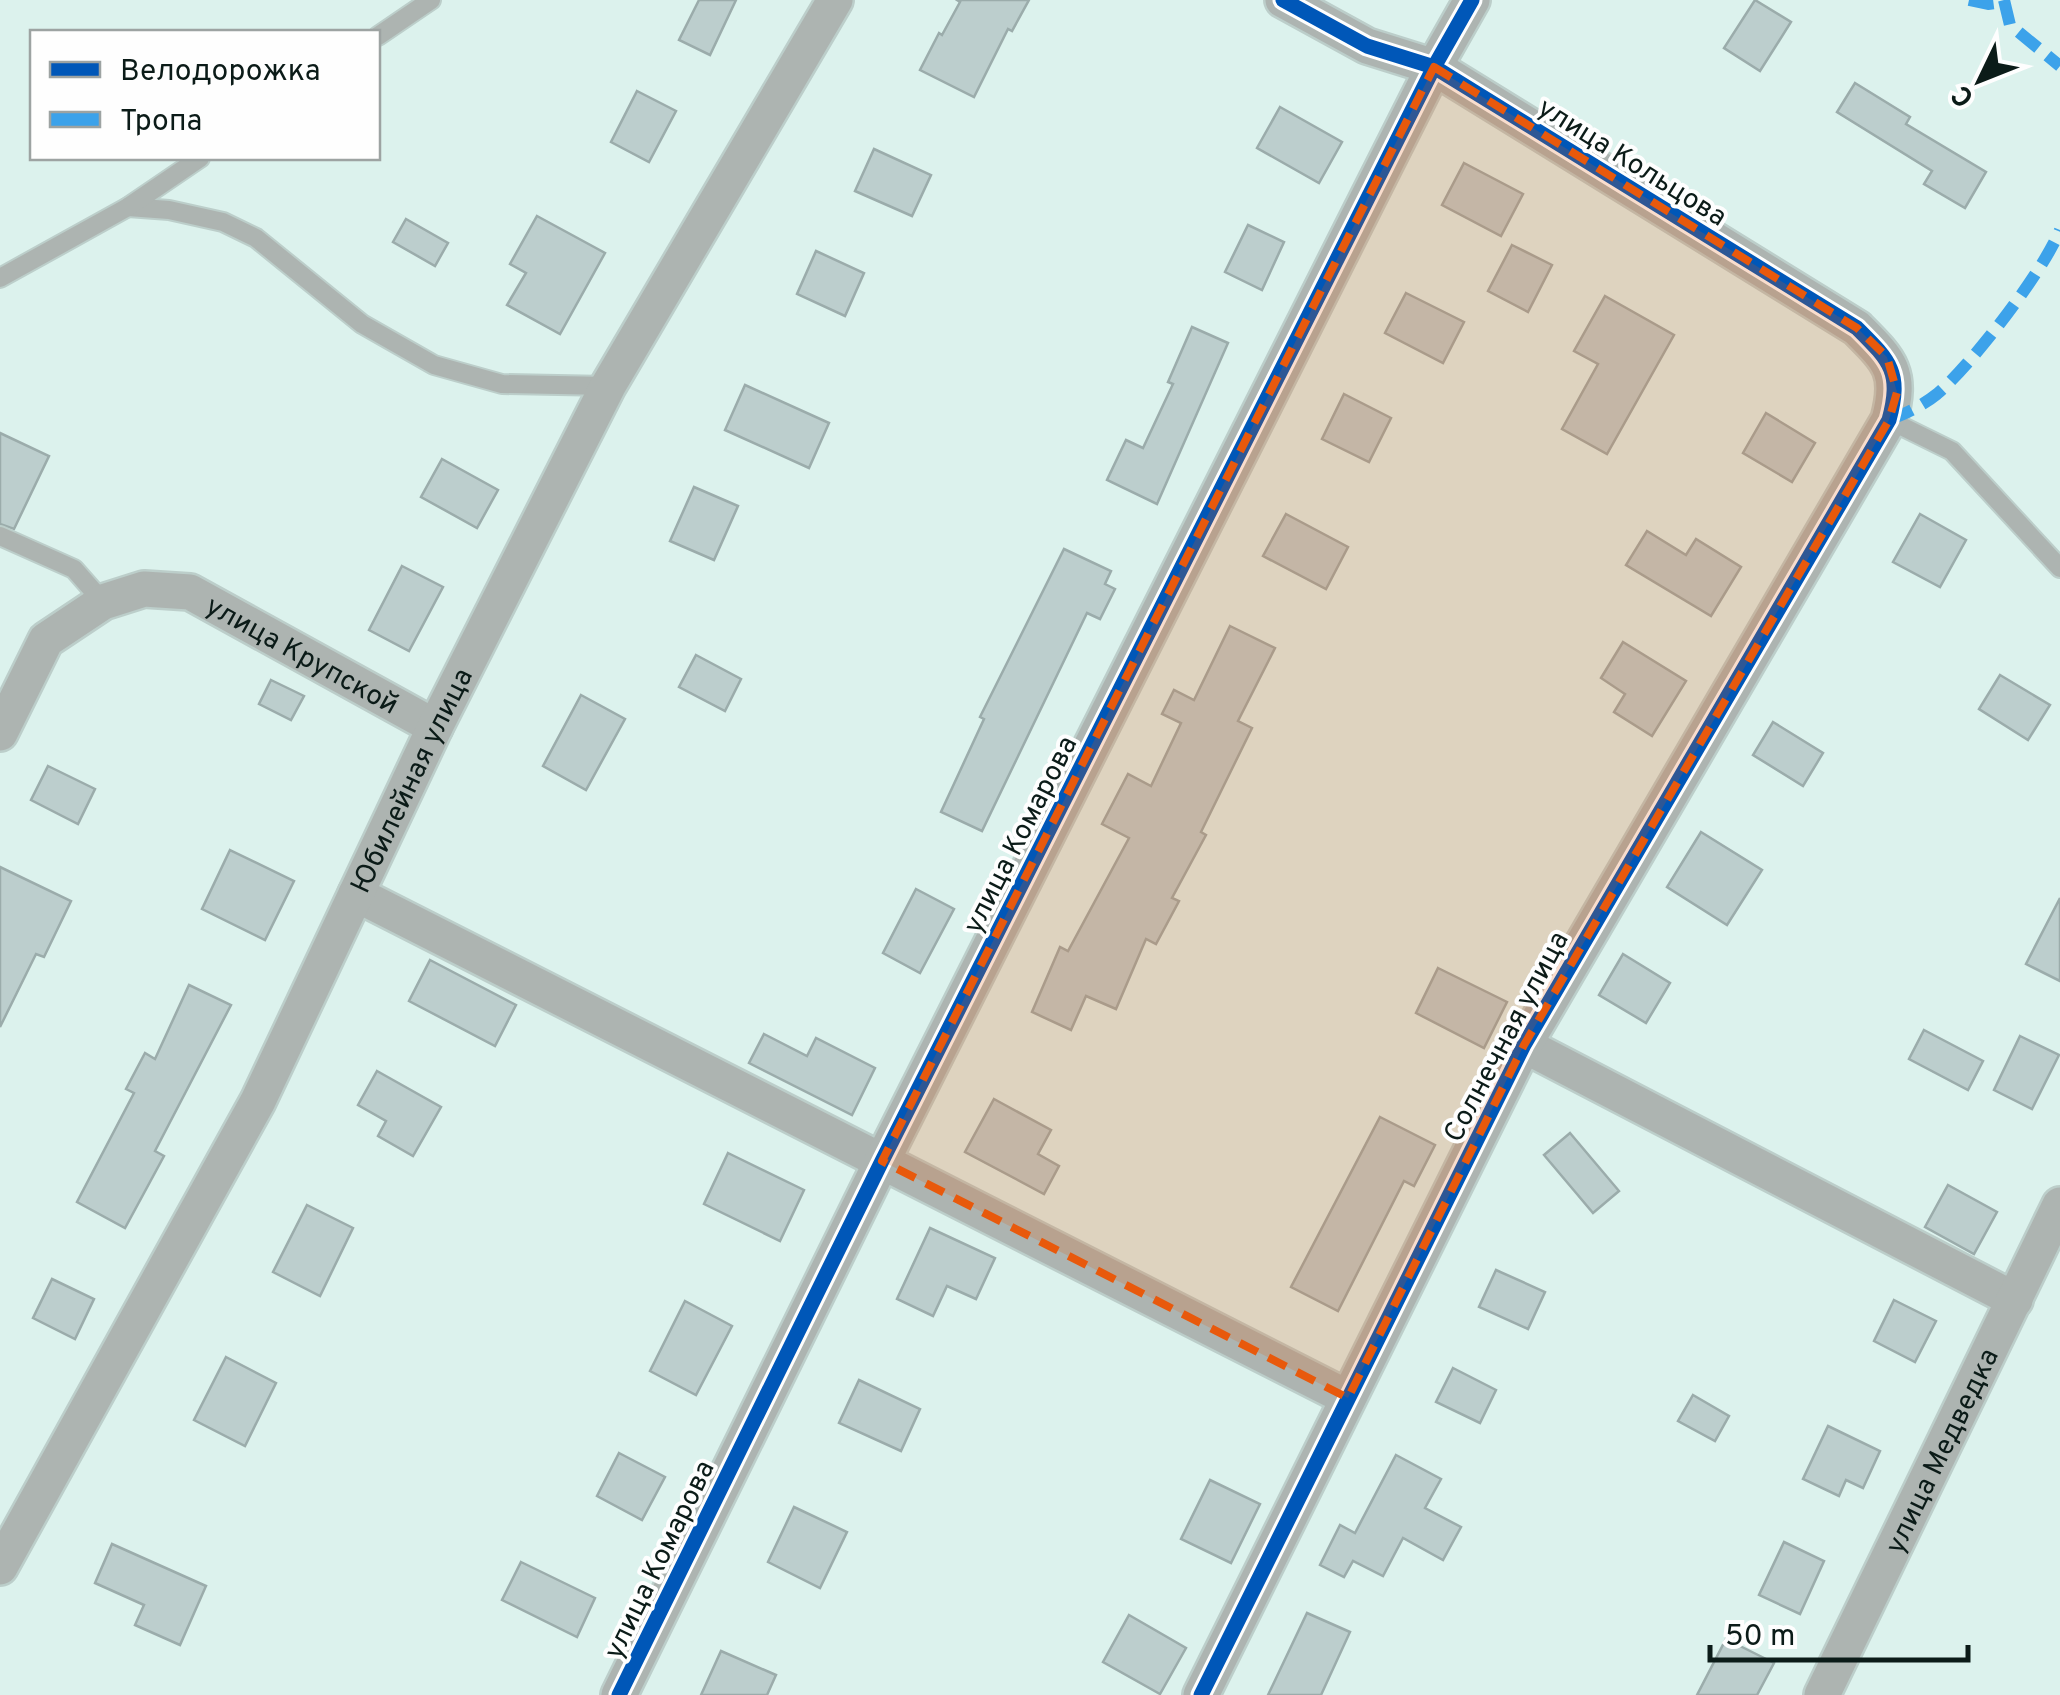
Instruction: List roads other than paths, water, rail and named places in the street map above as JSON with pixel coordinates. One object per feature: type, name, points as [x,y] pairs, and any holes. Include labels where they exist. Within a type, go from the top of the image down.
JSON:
[{"type":"street","name":"Юбилейная улица","points":[[3,1550],[258,1101],[435,728],[608,386],[835,0]]},
{"type":"street","name":"улица Кольцова","points":[[1283,0],[1367,46],[1434,68],[1857,328],[1887,358],[1896,392],[1889,420]]},
{"type":"street","name":"улица Комарова","points":[[618,1695],[882,1162],[1434,68],[1472,0]]},
{"type":"street","name":"Солнечная улица","points":[[1202,1695],[1524,1044],[1889,420]]},
{"type":"street","name":"улица Крупской","points":[[0,733],[46,640],[103,602],[144,589],[190,592],[435,728]]},
{"type":"street","points":[[356,894],[1348,1398]]},
{"type":"street","points":[[1524,1044],[2015,1300]]},
{"type":"street","name":"улица Медведка","points":[[1822,1695],[2060,1205]]},
{"type":"lane","points":[[380,35],[431,0]]},
{"type":"lane","points":[[0,278],[128,207],[197,160]]},
{"type":"lane","points":[[128,207],[169,210],[223,222],[256,238],[362,324],[434,365],[502,384],[608,386]]},
{"type":"lane","points":[[1889,420],[1952,452],[2060,568]]},
{"type":"lane","points":[[0,536],[74,569],[103,602]]}]
